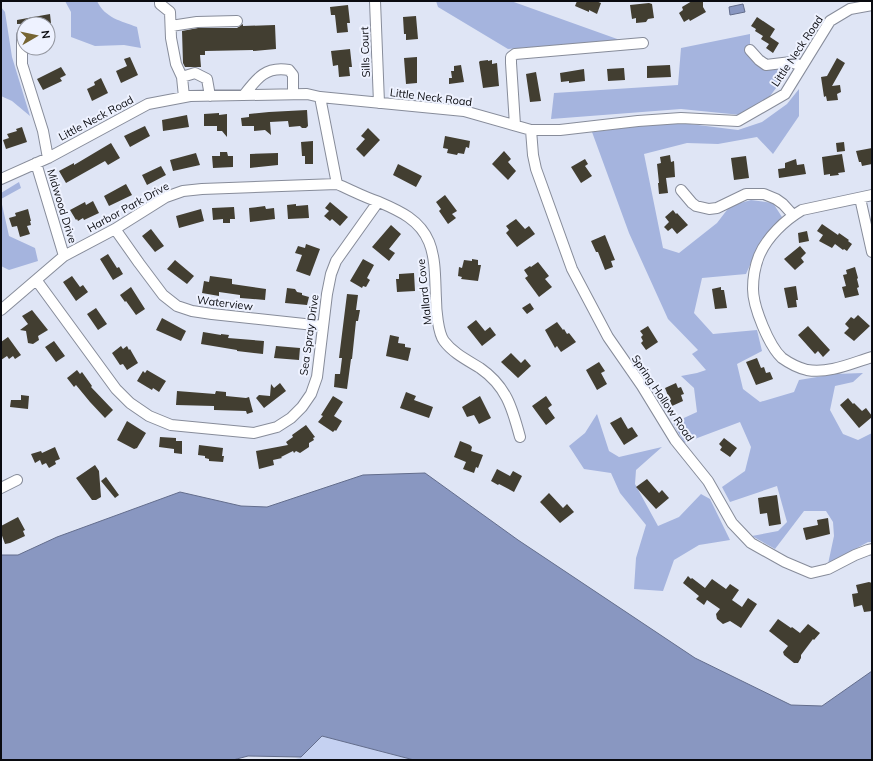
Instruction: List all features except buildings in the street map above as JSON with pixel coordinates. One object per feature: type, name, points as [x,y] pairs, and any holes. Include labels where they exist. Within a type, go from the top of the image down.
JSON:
[{"type":"street","points":[[160,1],[160,4],[170,12],[171,38],[176,64],[182,77],[184,96]]},
{"type":"street","name":"Sills Court","points":[[375,1],[380,103]]},
{"type":"street","name":"Little Neck Road","points":[[1,179],[48,158],[148,104],[184,96],[306,94],[320,97],[464,111],[531,130],[560,130],[638,121],[681,118],[738,122],[785,94],[830,22],[849,5],[872,5]]},
{"type":"street","points":[[171,26],[197,22],[237,21]]},
{"type":"street","points":[[515,125],[511,63],[511,57],[515,54],[643,43]]},
{"type":"street","points":[[750,50],[766,65],[791,62],[802,66]]},
{"type":"street","points":[[22,56],[22,64],[43,131],[48,158]]},
{"type":"street","points":[[244,95],[256,78],[277,68],[289,70],[293,75],[293,94]]},
{"type":"street","points":[[182,77],[194,73],[206,79],[210,96]]},
{"type":"street","points":[[320,97],[337,184]]},
{"type":"street","name":"Spring Hollow Road","points":[[531,130],[536,169],[572,269],[608,337],[642,386],[675,440],[708,481],[732,522],[751,543],[785,562],[811,573],[828,570],[855,555],[872,549]]},
{"type":"street","name":"Midwood Drive","points":[[36,163],[64,256]]},
{"type":"street","name":"Mallard Cove","points":[[337,184],[395,208],[410,217],[420,226],[430,243],[433,260],[436,315],[443,340],[461,357],[496,381],[506,394],[513,409],[520,437]]},
{"type":"street","name":"Harbor Park Drive","points":[[1,310],[37,281],[64,256],[115,229],[166,198],[183,191],[210,188],[337,184]]},
{"type":"street","points":[[681,190],[696,206],[709,209],[717,208],[746,194],[764,194],[783,204],[793,215]]},
{"type":"street","points":[[872,195],[802,210],[793,215],[780,226],[767,242],[759,256],[753,289],[755,304],[772,345],[782,358],[795,366],[807,370],[834,368],[872,356]]},
{"type":"street","points":[[860,198],[872,252]]},
{"type":"street","name":"Sea Spray Drive","points":[[37,281],[116,389],[130,403],[149,416],[171,425],[254,433],[277,427],[287,421],[302,407],[311,394],[317,377],[331,274],[336,261],[378,202]]},
{"type":"street","name":"Waterview","points":[[115,229],[163,295],[178,306],[192,311],[212,314],[323,326]]},
{"type":"street","points":[[1,488],[17,480]]},
{"type":"shaded area","points":[[65,1],[97,1],[100,7],[109,15],[119,21],[137,27],[141,48],[124,45],[95,46],[71,37],[71,12]]},
{"type":"shaded area","points":[[436,1],[511,1],[620,40],[508,49],[438,7]]},
{"type":"shaded area","points":[[743,4],[745,12],[730,15],[729,7]]},
{"type":"shaded area","points":[[1,7],[5,12],[12,57],[30,116],[12,101],[1,96]]},
{"type":"shaded area","points":[[750,34],[750,49],[786,75],[770,96],[741,115],[681,109],[551,119],[554,93],[678,85],[681,48]]},
{"type":"shaded area","points":[[799,89],[799,116],[773,154],[757,137],[718,144],[687,143],[644,154],[663,248],[679,253],[717,223],[730,206],[751,200],[773,203],[782,217],[758,247],[746,274],[702,278],[694,313],[713,334],[757,330],[762,351],[737,364],[743,389],[760,402],[794,392],[799,380],[835,374],[863,373],[853,382],[835,386],[830,410],[843,434],[858,440],[872,433],[872,542],[868,542],[828,564],[834,536],[833,522],[826,511],[804,511],[775,549],[752,536],[778,531],[787,522],[777,486],[730,502],[722,487],[745,471],[751,447],[740,422],[684,443],[673,423],[697,412],[694,388],[681,376],[706,370],[692,354],[698,350],[668,319],[629,233],[592,132],[674,122],[738,130],[762,122],[787,104]]},
{"type":"shaded area","points":[[19,182],[21,188],[1,199],[1,193]]},
{"type":"shaded area","points":[[1,200],[9,236],[35,248],[38,261],[9,270],[1,266]]},
{"type":"shaded area","points":[[597,414],[609,451],[619,457],[662,447],[636,470],[635,484],[658,526],[679,517],[701,494],[710,499],[730,540],[699,545],[674,560],[663,591],[634,589],[636,558],[646,525],[620,493],[611,473],[584,469],[569,446],[585,433]]},
{"type":"shaded area","points":[[425,473],[518,540],[695,658],[791,705],[822,706],[872,671],[872,760],[414,760],[322,736],[301,757],[248,756],[233,760],[1,760],[1,555],[18,555],[57,537],[180,492],[241,506],[267,507],[363,475]]},
{"type":"shaded area","points":[[322,736],[414,760],[293,760],[301,757]]}]
